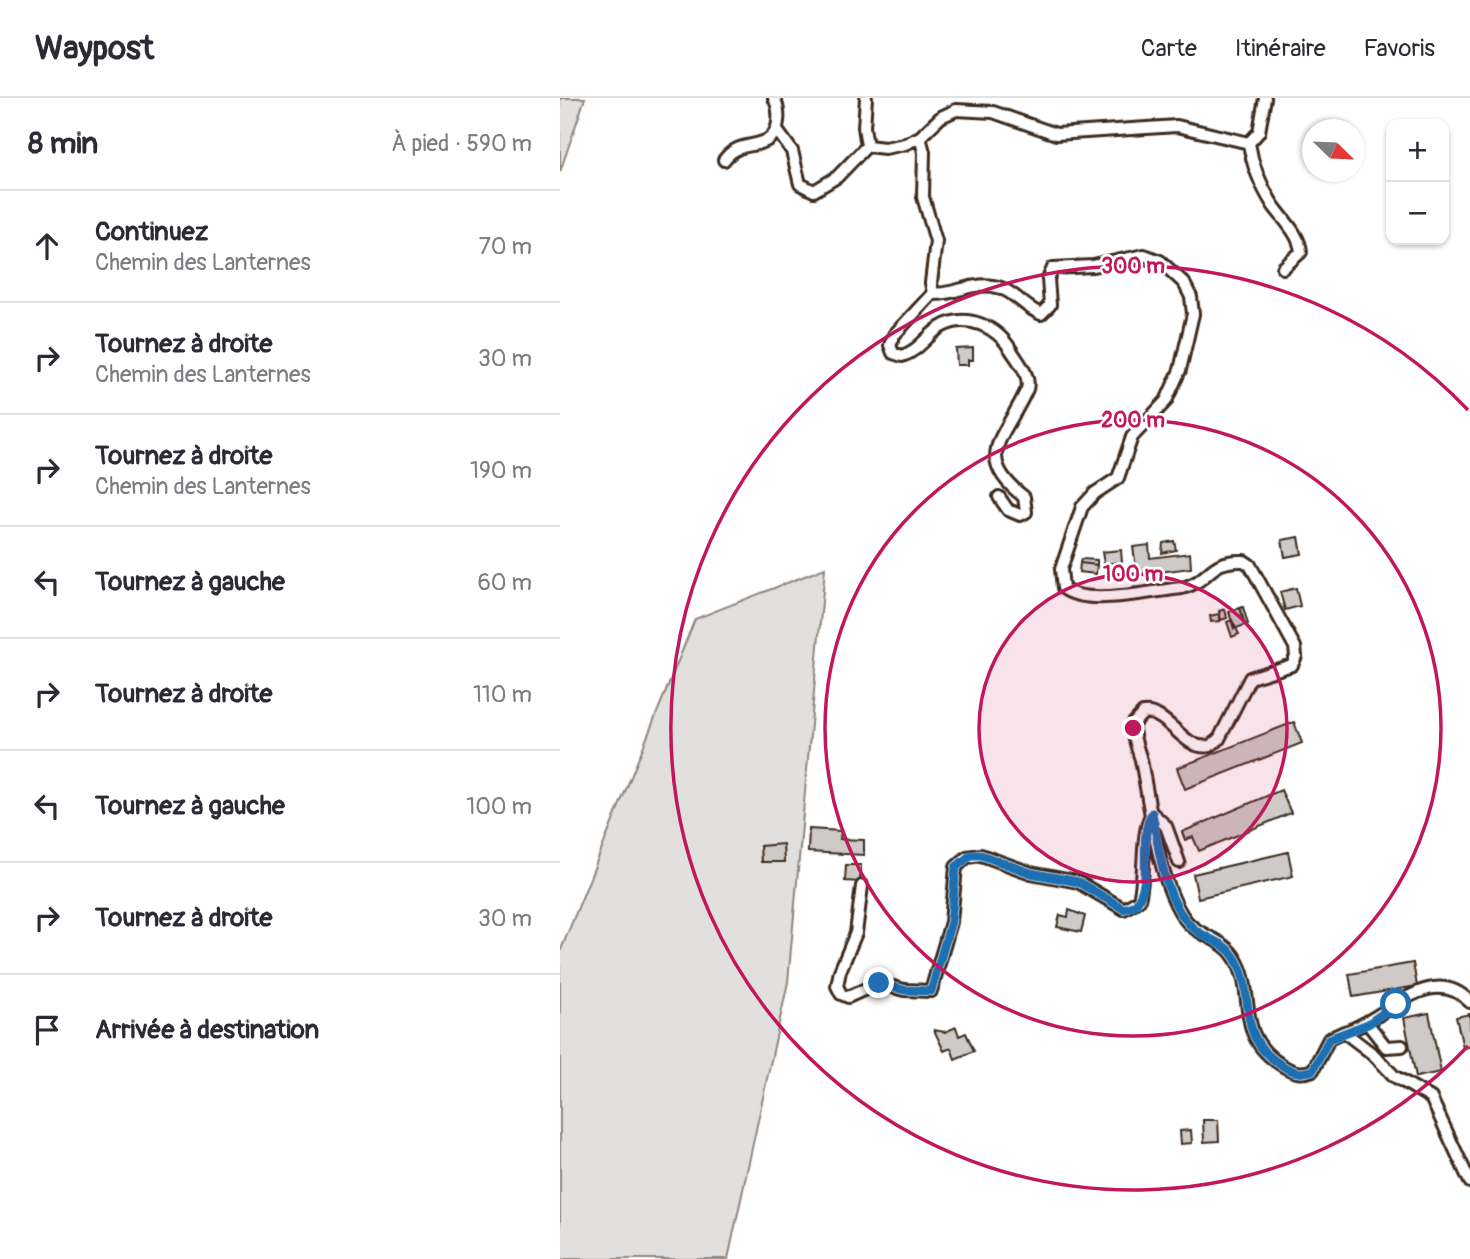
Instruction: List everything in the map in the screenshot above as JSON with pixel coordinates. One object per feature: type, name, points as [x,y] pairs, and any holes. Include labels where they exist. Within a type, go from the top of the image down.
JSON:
[{"type":"street","points":[[724,160],[730,152],[768,140],[776,129],[778,114],[774,98]]},
{"type":"street","points":[[866,98],[864,127],[867,146]]},
{"type":"street","points":[[776,129],[792,150],[800,184],[814,191],[837,177],[867,146],[897,147],[920,137],[941,117],[956,110],[981,110],[1056,134],[1177,126],[1248,143],[1257,137],[1265,98]]},
{"type":"street","points":[[920,137],[924,152],[922,186],[925,207],[936,241],[931,284],[933,293]]},
{"type":"street","points":[[1248,143],[1251,162],[1272,203],[1301,243],[1301,252],[1283,268]]},
{"type":"street","points":[[999,497],[1009,510],[1020,515],[1026,512],[1024,497],[1002,479],[995,461],[1000,443],[1027,389],[1028,381],[1005,340],[985,325],[949,324],[942,326],[910,353],[902,356],[893,353],[890,345],[894,335],[933,293],[944,293],[964,286],[992,286],[1016,296],[1041,314],[1050,305],[1048,279],[1053,268],[1093,266],[1144,255],[1172,270],[1184,283],[1194,304],[1180,370],[1166,401],[1132,437],[1118,478],[1095,493],[1082,507],[1064,554],[1060,578],[1063,588],[1068,593],[1091,599],[1190,586],[1219,563],[1229,560],[1244,561],[1250,565],[1295,647],[1295,661],[1288,668],[1250,678],[1219,739],[1210,746],[1195,745],[1153,713],[1143,713],[1135,719],[1132,729],[1169,889],[1182,915],[1194,929],[1229,949],[1236,958],[1242,976],[1248,1023],[1266,1052],[1287,1069],[1306,1073],[1318,1065],[1329,1039],[1368,1024],[1405,998],[1426,989],[1449,989],[1470,1002]]},
{"type":"street","points":[[1152,813],[1166,825],[1179,862]]},
{"type":"street","points":[[862,886],[856,933],[840,971],[837,986],[841,994],[848,997],[857,995],[879,983],[904,990],[931,991],[951,922],[955,875],[961,860],[971,855],[981,855],[1031,873],[1078,882],[1116,906],[1129,908],[1139,900],[1141,893],[1146,861],[1145,828],[1152,813]]},
{"type":"street","points":[[1368,1024],[1386,1047],[1402,1046]]},
{"type":"street","points":[[1344,1032],[1374,1055],[1394,1076],[1425,1093],[1436,1104],[1470,1182]]},
{"type":"shaded area","points":[[560,98],[585,98],[560,172]]},
{"type":"shaded area","points":[[825,568],[788,982],[728,1259],[560,1259],[560,952],[695,619]]},
{"type":"building","points":[[973,348],[973,360],[968,360],[968,365],[957,365],[956,349]]},
{"type":"building","points":[[1299,537],[1302,554],[1285,557],[1282,540]]},
{"type":"building","points":[[1174,541],[1176,550],[1162,553],[1163,543]]},
{"type":"building","points":[[1149,545],[1150,558],[1190,553],[1191,568],[1137,575],[1133,547]]},
{"type":"building","points":[[1121,550],[1122,562],[1104,564],[1102,552]]},
{"type":"building","points":[[1081,559],[1097,560],[1097,565],[1080,563]]},
{"type":"building","points":[[1080,563],[1097,565],[1096,574],[1079,572]]},
{"type":"building","points":[[1296,588],[1300,606],[1285,610],[1280,592]]},
{"type":"building","points":[[1243,607],[1248,624],[1245,625],[1240,608]]},
{"type":"building","points":[[1240,608],[1245,625],[1234,629],[1229,612]]},
{"type":"building","points":[[1225,609],[1227,618],[1221,620],[1219,611]]},
{"type":"building","points":[[1219,614],[1220,621],[1211,622],[1210,616]]},
{"type":"building","points":[[1232,620],[1239,634],[1232,637],[1227,622]]},
{"type":"building","points":[[1294,722],[1302,743],[1185,789],[1177,768]]},
{"type":"building","points":[[1281,790],[1291,813],[1199,851],[1193,837],[1185,840],[1182,832]]},
{"type":"building","points":[[809,829],[841,831],[840,839],[864,840],[864,855],[808,852]]},
{"type":"building","points":[[783,844],[784,862],[761,862],[760,846]]},
{"type":"building","points":[[1288,852],[1293,876],[1198,898],[1193,874]]},
{"type":"building","points":[[846,865],[861,865],[860,882],[845,881]]},
{"type":"building","points":[[1069,910],[1085,916],[1081,932],[1057,927],[1060,915],[1068,917]]},
{"type":"building","points":[[1413,963],[1417,986],[1353,997],[1349,974]]},
{"type":"building","points":[[1429,1013],[1441,1072],[1416,1077],[1404,1018]]},
{"type":"building","points":[[1470,1014],[1470,1047],[1463,1048],[1456,1017]]},
{"type":"building","points":[[956,1027],[959,1036],[966,1033],[974,1051],[955,1059],[951,1048],[944,1051],[934,1030],[945,1032]]},
{"type":"building","points":[[1203,1120],[1218,1120],[1219,1141],[1204,1142]]},
{"type":"building","points":[[1191,1130],[1192,1143],[1181,1144],[1180,1131]]},
{"type":"route","points":[[879,983],[904,990],[931,991],[951,922],[956,867],[961,860],[971,855],[981,855],[1031,873],[1078,882],[1124,909],[1135,905],[1143,884],[1146,861],[1145,828],[1152,813],[1169,889],[1182,915],[1194,929],[1202,936],[1229,949],[1236,958],[1242,976],[1248,1023],[1275,1062],[1296,1073],[1313,1070],[1322,1058],[1324,1047],[1334,1035],[1368,1024],[1396,1004]]}]
